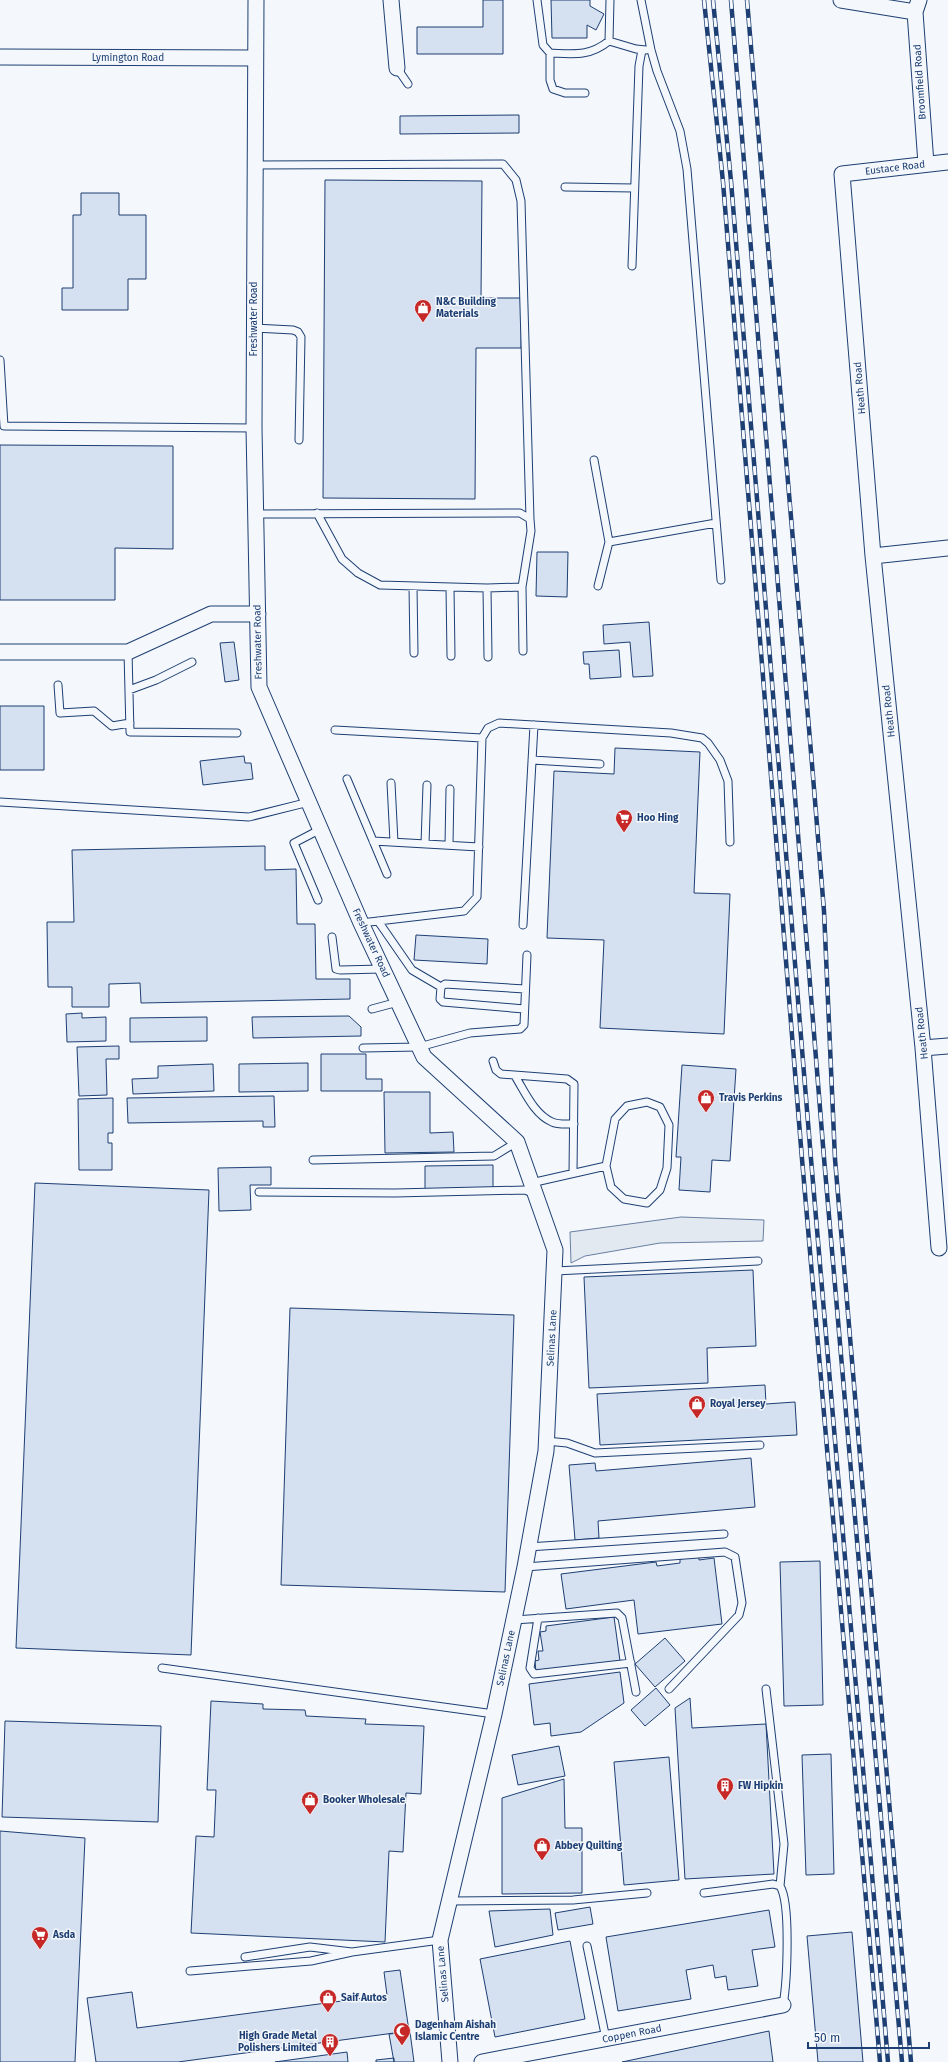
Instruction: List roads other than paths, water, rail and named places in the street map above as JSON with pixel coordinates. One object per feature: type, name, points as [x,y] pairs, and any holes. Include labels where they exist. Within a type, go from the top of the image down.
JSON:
[{"type":"street","name":"Freshwater Road","points":[[256,0],[254,428],[259,687],[361,923],[424,1057],[517,1142],[555,1250]]},
{"type":"street","points":[[390,0],[397,68]]},
{"type":"street","points":[[841,0],[917,6]]},
{"type":"street","name":"Broomfield Road","points":[[917,6],[926,164]]},
{"type":"street","name":"Lymington Road","points":[[0,57],[255,58]]},
{"type":"street","name":"Eustace Road","points":[[842,174],[948,162]]},
{"type":"street","name":"Heath Road","points":[[842,174],[873,556],[924,1048],[939,1248]]},
{"type":"street","points":[[873,556],[948,548]]},
{"type":"street","points":[[0,652],[128,652],[210,614],[258,614]]},
{"type":"street","points":[[924,1048],[948,1046]]},
{"type":"street","name":"Selinas Lane","points":[[450,2062],[440,1940],[494,1714],[525,1567],[546,1451],[555,1250]]},
{"type":"street","name":"Coppen Road","points":[[482,2062],[783,2005]]},
{"type":"lane","points":[[537,0],[543,45],[550,53],[550,80],[553,89],[565,93],[586,93]]},
{"type":"lane","points":[[550,53],[581,54],[599,49],[609,41],[610,0]]},
{"type":"lane","points":[[641,0],[650,50],[680,131],[687,169],[721,580]]},
{"type":"lane","points":[[609,41],[642,50],[650,50]]},
{"type":"lane","points":[[632,266],[639,66],[642,50]]},
{"type":"lane","points":[[397,68],[408,84]]},
{"type":"lane","points":[[255,165],[504,164],[516,180],[521,201],[531,531],[522,587],[523,651]]},
{"type":"lane","points":[[565,187],[634,188]]},
{"type":"lane","points":[[254,328],[293,330],[298,332],[301,338],[299,440]]},
{"type":"lane","points":[[0,360],[2,426],[254,428]]},
{"type":"lane","points":[[594,460],[609,542],[598,586]]},
{"type":"lane","points":[[317,513],[342,559],[358,573],[380,585],[487,588],[522,587]]},
{"type":"lane","points":[[256,514],[520,513],[530,519]]},
{"type":"lane","points":[[609,542],[716,523]]},
{"type":"lane","points":[[413,586],[414,653]]},
{"type":"lane","points":[[450,587],[451,656]]},
{"type":"lane","points":[[487,588],[488,657]]},
{"type":"lane","points":[[128,652],[130,732],[237,733]]},
{"type":"lane","points":[[129,690],[156,680],[192,662]]},
{"type":"lane","points":[[58,685],[60,713],[94,711],[112,726],[130,723]]},
{"type":"lane","points":[[361,923],[464,911],[477,897],[482,738],[488,728],[499,723],[671,733],[702,738],[708,743],[720,760],[728,781],[730,842]]},
{"type":"lane","points":[[523,925],[534,725]]},
{"type":"lane","points":[[335,730],[482,738]]},
{"type":"lane","points":[[532,760],[600,764]]},
{"type":"lane","points":[[347,779],[387,874]]},
{"type":"lane","points":[[391,783],[394,842]]},
{"type":"lane","points":[[425,844],[427,785]]},
{"type":"lane","points":[[449,845],[450,789]]},
{"type":"lane","points":[[0,802],[249,817],[309,802]]},
{"type":"lane","points":[[318,900],[294,843],[321,830]]},
{"type":"lane","points":[[373,841],[479,847]]},
{"type":"lane","points":[[378,921],[412,970],[441,987]]},
{"type":"lane","points":[[332,937],[336,969],[383,968]]},
{"type":"lane","points":[[363,1048],[419,1047],[470,1033],[520,1029],[524,1025],[527,954]]},
{"type":"lane","points":[[441,987],[444,984],[525,988]]},
{"type":"lane","points":[[441,987],[440,999],[443,1002],[524,1009]]},
{"type":"lane","points":[[372,1009],[398,1002]]},
{"type":"lane","points":[[493,1061],[496,1070],[501,1074],[572,1081],[574,1084],[573,1173]]},
{"type":"lane","points":[[516,1076],[533,1106],[542,1116],[552,1123],[574,1124]]},
{"type":"lane","points":[[646,1102],[660,1107],[669,1126],[667,1168],[660,1190],[647,1203],[624,1199],[611,1187],[606,1166],[615,1119],[627,1106],[646,1102]]},
{"type":"lane","points":[[313,1160],[494,1156],[517,1142]]},
{"type":"lane","points":[[259,1192],[394,1193],[525,1190],[573,1173],[606,1166]]},
{"type":"lane","points":[[555,1271],[758,1261]]},
{"type":"lane","points":[[546,1441],[567,1443],[594,1453],[760,1445]]},
{"type":"lane","points":[[528,1547],[724,1534]]},
{"type":"lane","points":[[525,1567],[725,1552],[735,1557],[742,1602],[739,1615],[669,1689]]},
{"type":"lane","points":[[514,1620],[617,1613],[622,1618],[636,1692]]},
{"type":"lane","points":[[538,1618],[530,1668],[534,1674],[631,1663]]},
{"type":"lane","points":[[162,1668],[494,1714]]},
{"type":"lane","points":[[766,1689],[784,1844],[780,1886],[786,1916],[786,1989],[783,2005]]},
{"type":"lane","points":[[704,1893],[773,1884],[780,1886]]},
{"type":"lane","points":[[450,1901],[574,1900],[647,1893]]},
{"type":"lane","points":[[190,1971],[273,1966],[311,1961],[352,1952],[440,1940]]},
{"type":"lane","points":[[587,1946],[606,2039]]},
{"type":"lane","points":[[245,1957],[310,1947],[352,1952]]},
{"type":"railway","points":[[704,0],[723,182],[802,1159],[880,2062]]},
{"type":"railway","points":[[713,0],[731,181],[811,1159],[888,2062]]},
{"type":"railway","points":[[731,0],[824,1158],[902,2062]]},
{"type":"railway","points":[[747,0],[824,911],[835,1159],[911,2062]]},
{"type":"place","name":"N&C Building Materials","points":[[423,323]]},
{"type":"place","name":"Hoo Hing","points":[[624,833]]},
{"type":"place","name":"Travis Perkins","points":[[706,1113]]},
{"type":"place","name":"Royal Jersey","points":[[697,1419]]},
{"type":"place","name":"FW Hipkin","points":[[725,1801]]},
{"type":"place","name":"Booker Wholesale","points":[[310,1815]]},
{"type":"place","name":"Abbey Quilting","points":[[542,1861]]},
{"type":"place","name":"Asda","points":[[40,1950]]},
{"type":"place","name":"Saif Autos","points":[[328,2013]]},
{"type":"place","name":"Dagenham Aishah Islamic Centre","points":[[402,2046]]},
{"type":"place","name":"High Grade Metal Polishers Limited","points":[[330,2057]]}]
